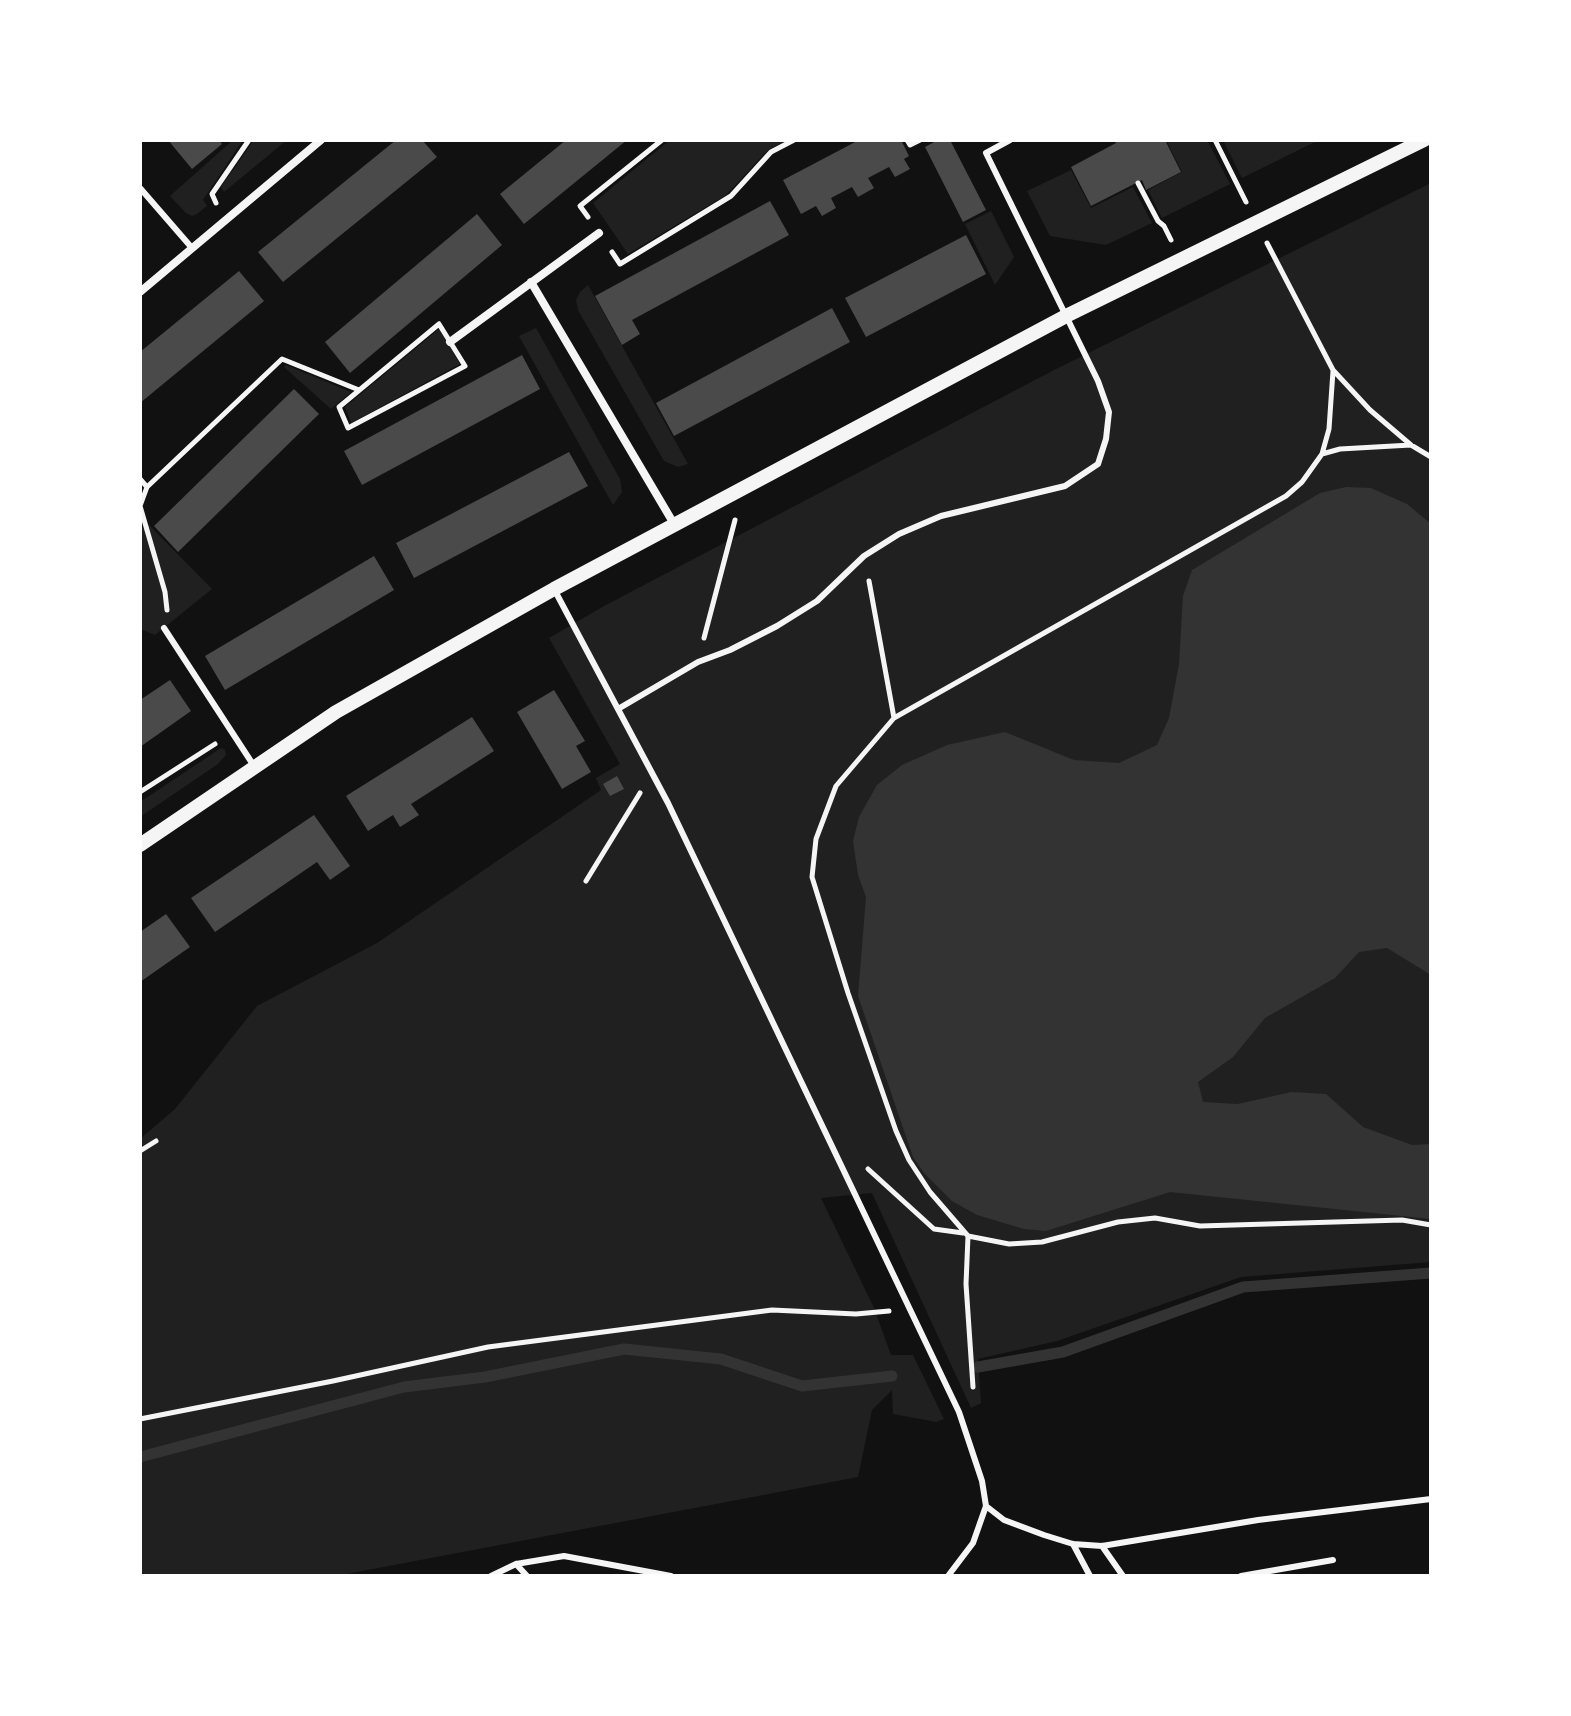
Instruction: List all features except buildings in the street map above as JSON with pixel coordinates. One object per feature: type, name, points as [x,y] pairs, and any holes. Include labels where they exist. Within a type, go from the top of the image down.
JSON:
[{"type":"street","points":[[140,292],[321,140]]},
{"type":"street","points":[[140,845],[336,712],[554,589],[1068,315],[1424,140]]},
{"type":"street","points":[[450,342],[599,233]]},
{"type":"street","points":[[531,282],[674,524]]},
{"type":"lane","points":[[618,709],[698,662],[742,644],[817,601],[864,556],[899,534],[941,516],[1065,486],[1098,464],[1106,439],[1109,412],[1098,381],[986,153],[1010,140]]},
{"type":"lane","points":[[140,188],[192,248]]},
{"type":"lane","points":[[554,589],[668,803],[953,1402],[982,1481],[986,1506],[973,1543],[948,1576]]},
{"type":"lane","points":[[164,628],[254,766]]},
{"type":"lane","points":[[986,1506],[1004,1520],[1073,1544],[1102,1546],[1258,1520],[1431,1499]]},
{"type":"lane","points":[[1073,1544],[1090,1576]]},
{"type":"lane","points":[[1102,1546],[1123,1576]]},
{"type":"lane","points":[[491,1576],[516,1564],[564,1556],[671,1576]]},
{"type":"lane","points":[[1241,1576],[1333,1560]]},
{"type":"lane","points":[[516,1564],[527,1576]]},
{"type":"path","points":[[223,223],[212,194],[249,140]]},
{"type":"path","points":[[662,140],[580,206],[620,264],[731,196],[771,152],[794,140]]},
{"type":"path","points":[[907,140],[910,145],[920,140]]},
{"type":"path","points":[[1215,140],[1333,370],[1370,410],[1411,445],[1431,457]]},
{"type":"path","points":[[1138,183],[1182,260]]},
{"type":"path","points":[[439,324],[465,366],[348,428],[339,407],[359,390],[439,324]]},
{"type":"path","points":[[164,628],[167,608],[165,592],[140,506],[147,487],[282,359],[359,390]]},
{"type":"path","points":[[953,1402],[973,1394],[966,1235],[930,1192],[909,1160],[896,1131],[812,877],[816,839],[836,786],[894,718],[1286,496],[1302,482],[1322,454],[1329,429],[1333,370]]},
{"type":"path","points":[[1322,454],[1340,449],[1411,445]]},
{"type":"path","points":[[140,479],[147,487]]},
{"type":"path","points":[[698,662],[743,488]]},
{"type":"path","points":[[864,556],[894,718]]},
{"type":"path","points":[[140,792],[233,733]]},
{"type":"path","points":[[586,881],[651,774]]},
{"type":"path","points":[[140,1151],[156,1141]]},
{"type":"path","points":[[836,1156],[856,1157],[934,1229],[1009,1244],[1042,1242],[1118,1222],[1155,1218],[1200,1226],[1402,1220],[1431,1225]]},
{"type":"path","points":[[140,1419],[488,1347],[772,1310],[856,1314],[908,1307]]},
{"type":"shaded area","points":[[233,140],[243,140],[203,200],[207,206],[192,216],[186,213],[170,196]]},
{"type":"shaded area","points":[[254,140],[287,140],[224,192],[221,187]]},
{"type":"shaded area","points":[[670,140],[787,140],[768,150],[726,195],[628,254],[593,203]]},
{"type":"shaded area","points":[[1166,140],[1207,140],[1230,184],[1162,218],[1148,190],[1182,172]]},
{"type":"shaded area","points":[[1223,140],[1319,140],[1242,178]]},
{"type":"shaded area","points":[[1071,170],[1091,208],[1133,187],[1152,223],[1106,245],[1050,236],[1027,191]]},
{"type":"shaded area","points":[[1431,183],[1431,1262],[1241,1277],[1057,1341],[978,1359],[981,1403],[971,1408],[872,1193],[821,1198],[874,1308],[891,1355],[913,1355],[944,1419],[936,1422],[893,1414],[892,1390],[872,1410],[858,1477],[336,1576],[140,1576],[140,1139],[175,1109],[257,1006],[377,943],[601,790],[596,778],[620,764],[549,638],[604,606],[1054,370]]},
{"type":"shaded area","points":[[991,211],[1014,257],[995,285],[965,224]]},
{"type":"shaded area","points":[[588,285],[688,464],[678,467],[664,461],[578,310],[576,300]]},
{"type":"shaded area","points":[[536,328],[620,479],[622,492],[613,505],[519,336]]},
{"type":"shaded area","points":[[439,329],[460,364],[351,423],[345,407]]},
{"type":"shaded area","points":[[286,365],[351,392],[331,409],[284,367]]},
{"type":"shaded area","points":[[1346,487],[1371,488],[1407,504],[1431,524],[1431,975],[1387,948],[1359,952],[1335,978],[1265,1018],[1233,1057],[1198,1082],[1203,1102],[1238,1104],[1291,1092],[1326,1094],[1363,1127],[1412,1145],[1431,1144],[1431,1219],[1170,1192],[1046,1231],[1024,1229],[977,1215],[952,1201],[913,1157],[858,996],[866,897],[858,875],[853,841],[859,817],[877,785],[902,765],[947,745],[1005,732],[1074,760],[1119,763],[1157,745],[1169,718],[1179,664],[1183,596],[1192,570],[1320,493]]},
{"type":"shaded area","points":[[148,524],[212,589],[155,635],[140,629],[140,530]]},
{"type":"shaded area","points":[[221,748],[226,755],[218,764],[140,817],[140,802]]},
{"type":"waterway","points":[[978,1367],[1063,1352],[1243,1287],[1431,1273]]},
{"type":"waterway","points":[[140,1457],[404,1387],[485,1377],[624,1349],[721,1359],[802,1386],[892,1376]]}]
